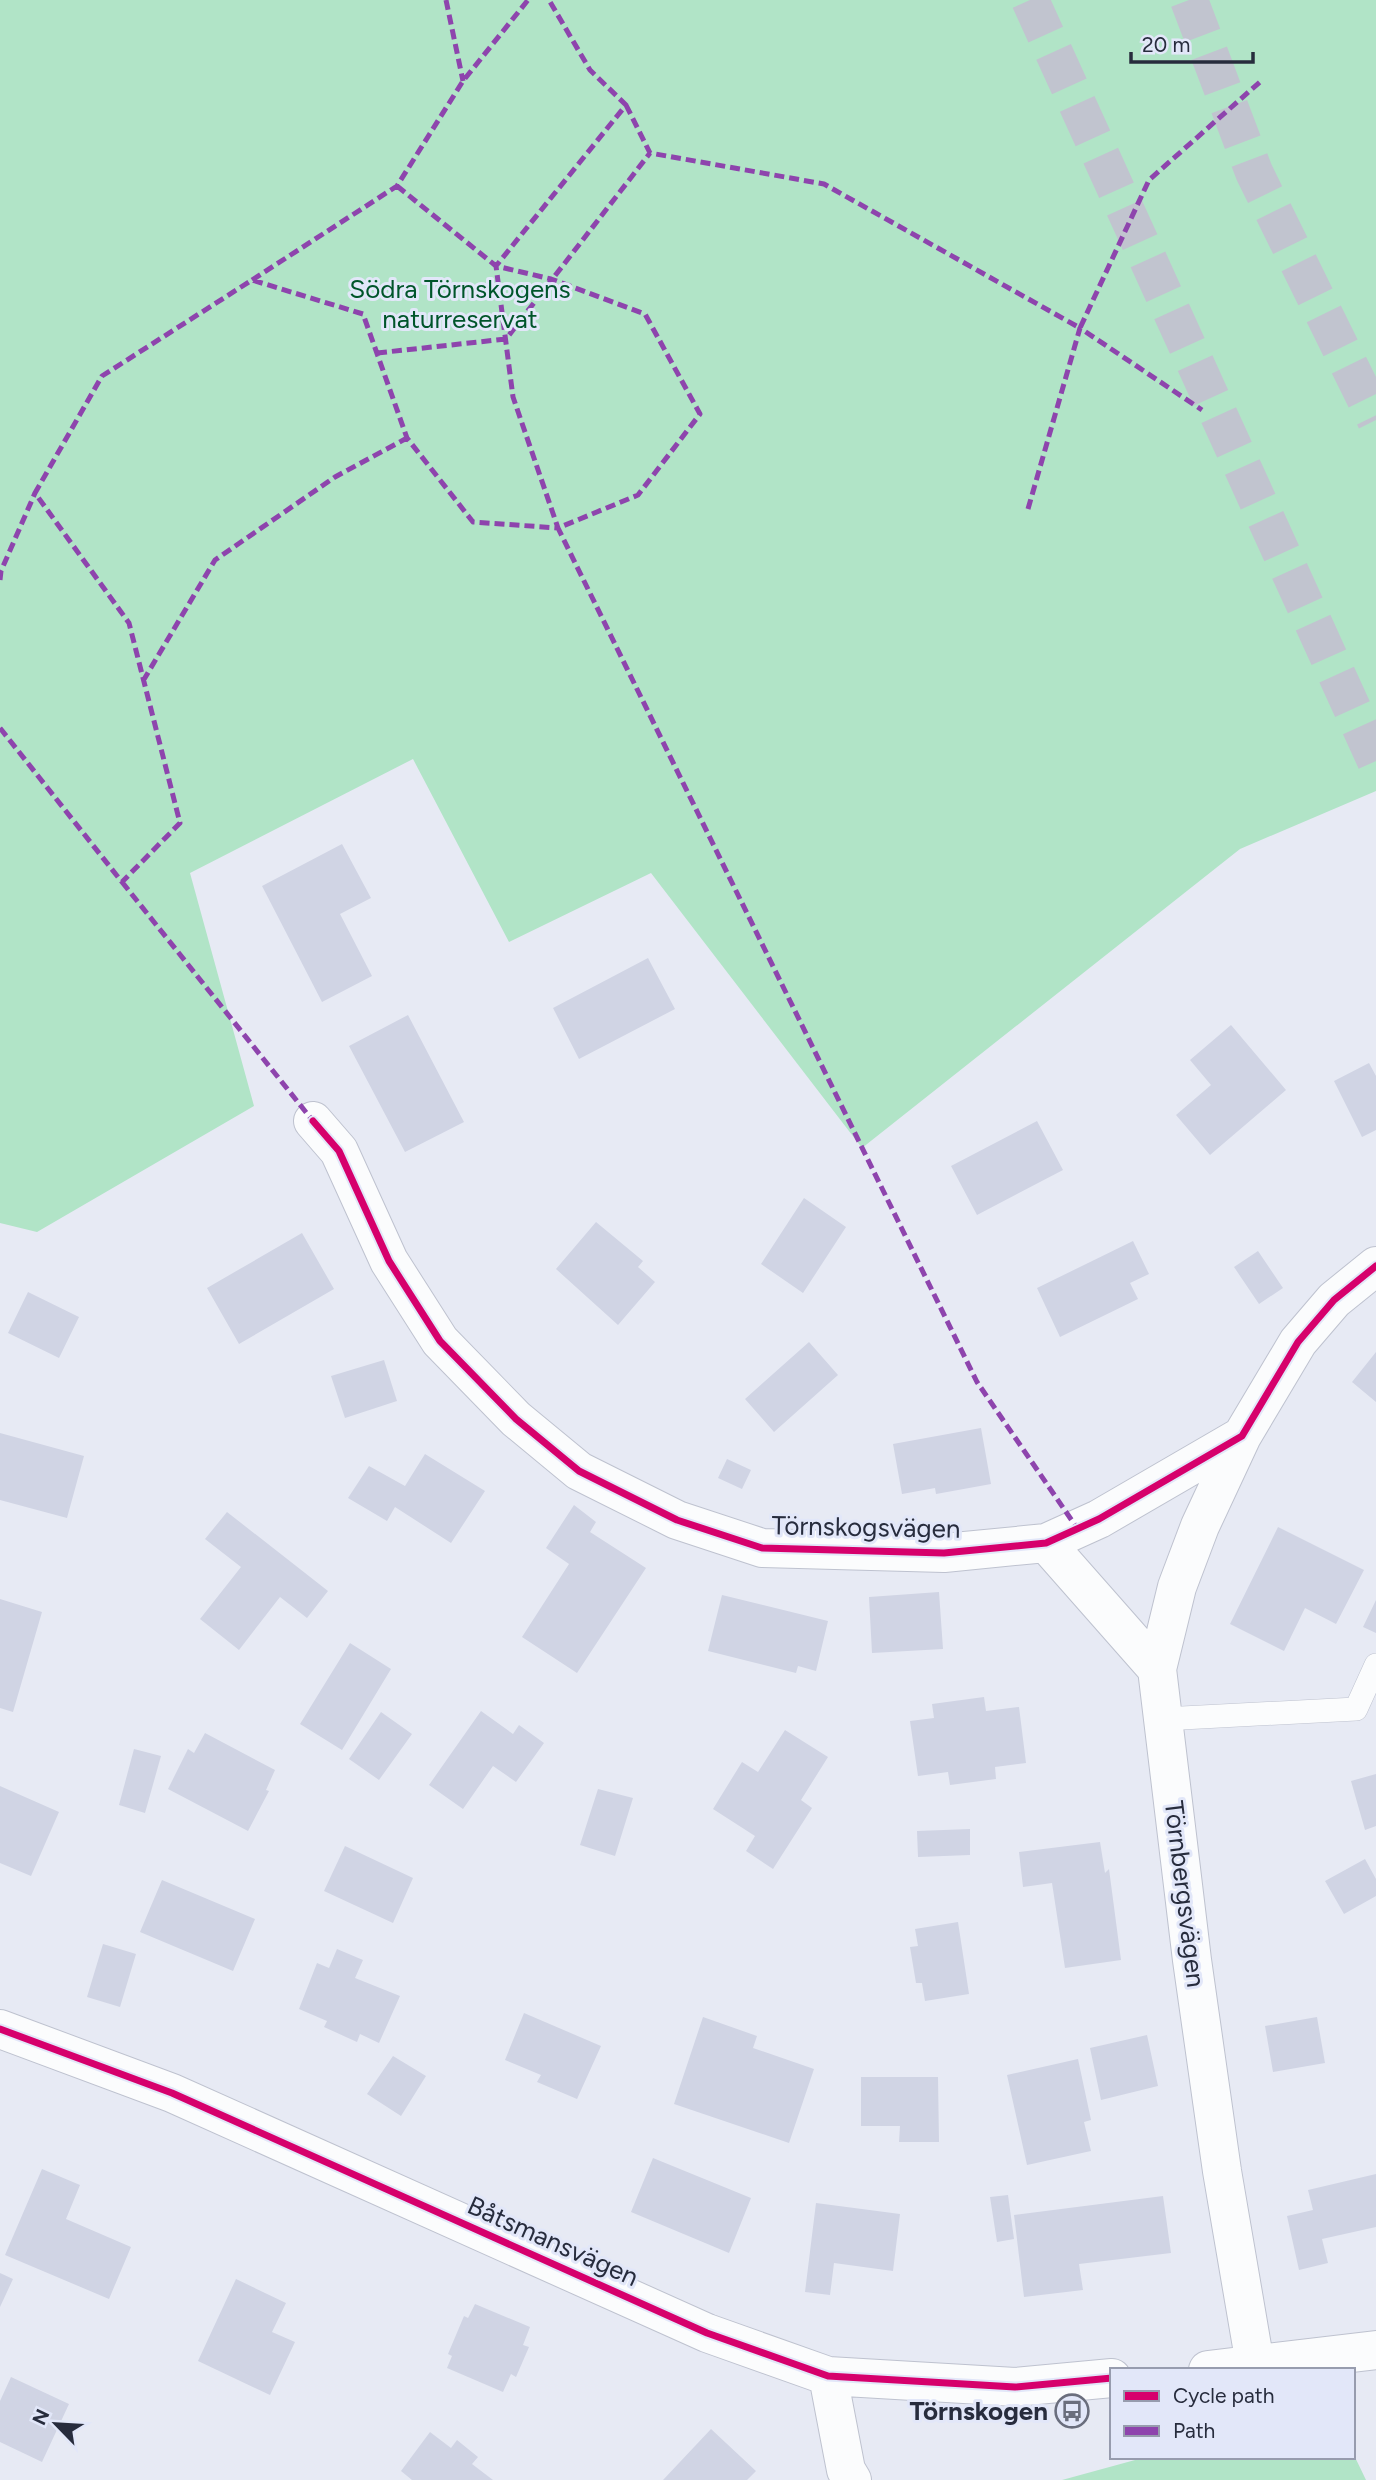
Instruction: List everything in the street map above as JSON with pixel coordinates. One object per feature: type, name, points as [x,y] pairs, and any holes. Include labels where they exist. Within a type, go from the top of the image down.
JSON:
[{"type":"street","name":"Törnskogsvägen","points":[[313,1121],[339,1152],[389,1261],[440,1341],[516,1419],[579,1471],[677,1520],[762,1548],[944,1553],[1046,1542],[1098,1519],[1242,1436],[1298,1342],[1334,1300],[1376,1266]]},
{"type":"street","name":"Törnbergsvägen","points":[[1242,1436],[1200,1526],[1177,1587],[1157,1669],[1222,2171],[1255,2364]]},
{"type":"street","points":[[1046,1542],[1157,1669]]},
{"type":"street","name":"Båtsmansvägen","points":[[0,2029],[172,2092],[707,2333],[828,2376],[1015,2387],[1110,2378]]},
{"type":"street","points":[[1224,2368],[1376,2350]]},
{"type":"street","points":[[828,2376],[846,2470],[852,2480]]},
{"type":"lane","points":[[1163,1719],[1356,1709],[1376,1665]]},
{"type":"green space","name":"Södra Törnskogens naturreservat","points":[[0,0],[1376,0],[1376,791],[1240,849],[862,1148],[651,873],[509,942],[413,759],[190,873],[254,1106],[37,1232],[0,1223]]},
{"type":"green space","points":[[1355,2457],[1366,2480],[1062,2480],[1139,2459]]},
{"type":"building","points":[[342,844],[371,898],[340,914],[372,976],[322,1002],[262,886]]},
{"type":"building","points":[[648,958],[675,1009],[579,1059],[553,1008]]},
{"type":"building","points":[[408,1015],[464,1122],[405,1152],[349,1046]]},
{"type":"building","points":[[1231,1025],[1286,1090],[1210,1155],[1176,1115],[1211,1085],[1190,1060]]},
{"type":"building","points":[[1369,1063],[1376,1076],[1376,1130],[1362,1137],[1334,1081]]},
{"type":"building","points":[[1037,1121],[1063,1170],[977,1215],[951,1166]]},
{"type":"building","points":[[804,1198],[846,1227],[803,1293],[761,1264]]},
{"type":"building","points":[[596,1222],[643,1261],[638,1267],[655,1282],[618,1325],[556,1269]]},
{"type":"building","points":[[302,1233],[334,1289],[239,1344],[207,1288]]},
{"type":"building","points":[[1133,1241],[1149,1274],[1130,1283],[1138,1299],[1060,1337],[1037,1288]]},
{"type":"building","points":[[1258,1251],[1283,1288],[1259,1304],[1234,1267]]},
{"type":"building","points":[[28,1292],[79,1317],[59,1358],[8,1333]]},
{"type":"building","points":[[809,1342],[838,1375],[774,1432],[745,1399]]},
{"type":"building","points":[[1376,1352],[1376,1402],[1352,1382]]},
{"type":"building","points":[[384,1360],[397,1401],[345,1418],[331,1376]]},
{"type":"building","points":[[981,1428],[991,1484],[936,1494],[935,1488],[902,1494],[893,1444]]},
{"type":"building","points":[[0,1433],[84,1456],[67,1518],[0,1500]]},
{"type":"building","points":[[425,1454],[485,1491],[451,1543],[395,1507],[387,1521],[348,1498],[369,1466],[405,1486]]},
{"type":"building","points":[[727,1459],[751,1470],[742,1489],[718,1478]]},
{"type":"building","points":[[574,1505],[596,1522],[590,1532],[646,1568],[577,1673],[522,1637],[569,1564],[546,1548]]},
{"type":"building","points":[[227,1512],[328,1591],[307,1618],[280,1597],[239,1650],[200,1619],[241,1567],[205,1539]]},
{"type":"building","points":[[1278,1527],[1364,1570],[1336,1624],[1305,1608],[1284,1651],[1230,1624]]},
{"type":"building","points":[[939,1592],[943,1649],[872,1653],[869,1597]]},
{"type":"building","points":[[722,1595],[828,1621],[816,1671],[798,1666],[796,1673],[708,1651]]},
{"type":"building","points":[[0,1599],[42,1612],[13,1712],[0,1708]]},
{"type":"building","points":[[1376,1600],[1376,1633],[1363,1627]]},
{"type":"building","points":[[350,1643],[391,1669],[342,1750],[300,1724]]},
{"type":"building","points":[[984,1697],[986,1711],[1019,1707],[1026,1763],[995,1767],[996,1779],[950,1785],[948,1772],[918,1776],[910,1721],[934,1718],[932,1704]]},
{"type":"building","points":[[481,1711],[513,1734],[519,1725],[544,1743],[516,1782],[493,1766],[463,1809],[429,1785]]},
{"type":"building","points":[[381,1712],[412,1734],[379,1780],[349,1759]]},
{"type":"building","points":[[785,1730],[828,1757],[801,1800],[812,1808],[773,1869],[746,1851],[755,1836],[713,1809],[742,1762],[758,1772]]},
{"type":"building","points":[[205,1733],[275,1770],[266,1790],[269,1791],[248,1831],[168,1789],[188,1749],[194,1753]]},
{"type":"building","points":[[134,1749],[161,1756],[145,1813],[119,1805]]},
{"type":"building","points":[[1376,1774],[1376,1826],[1365,1830],[1351,1781]]},
{"type":"building","points":[[0,1786],[59,1812],[31,1876],[0,1863]]},
{"type":"building","points":[[598,1789],[633,1798],[615,1856],[580,1845]]},
{"type":"building","points":[[970,1829],[970,1855],[918,1857],[917,1831]]},
{"type":"building","points":[[1100,1842],[1105,1873],[1109,1869],[1121,1960],[1065,1968],[1052,1883],[1023,1887],[1019,1852]]},
{"type":"building","points":[[345,1846],[413,1878],[393,1923],[324,1891]]},
{"type":"building","points":[[1365,1859],[1376,1879],[1376,1896],[1344,1914],[1325,1881]]},
{"type":"building","points":[[162,1880],[255,1919],[233,1971],[140,1932]]},
{"type":"building","points":[[958,1922],[969,1994],[925,2001],[922,1983],[916,1983],[910,1947],[918,1946],[915,1929]]},
{"type":"building","points":[[103,1944],[136,1954],[120,2007],[87,1997]]},
{"type":"building","points":[[337,1949],[363,1960],[355,1978],[400,1996],[379,2043],[360,2034],[357,2042],[324,2027],[327,2021],[299,2009],[317,1963],[329,1968]]},
{"type":"building","points":[[524,2013],[601,2046],[577,2099],[537,2082],[541,2075],[505,2060]]},
{"type":"building","points":[[703,2017],[757,2036],[753,2048],[814,2069],[789,2143],[674,2104]]},
{"type":"building","points":[[1317,2017],[1325,2063],[1273,2072],[1265,2026]]},
{"type":"building","points":[[1147,2035],[1158,2086],[1101,2100],[1090,2048]]},
{"type":"building","points":[[393,2056],[426,2076],[401,2116],[367,2094]]},
{"type":"building","points":[[1078,2059],[1091,2120],[1084,2122],[1091,2151],[1027,2165],[1007,2075]]},
{"type":"building","points":[[861,2077],[938,2077],[939,2142],[899,2142],[900,2126],[861,2126]]},
{"type":"building","points":[[653,2158],[751,2198],[729,2253],[631,2212]]},
{"type":"building","points":[[42,2169],[80,2185],[66,2219],[131,2247],[109,2299],[5,2255]]},
{"type":"building","points":[[1376,2174],[1376,2227],[1322,2239],[1328,2263],[1299,2270],[1287,2216],[1313,2210],[1308,2190]]},
{"type":"building","points":[[1008,2195],[1014,2239],[997,2242],[990,2197]]},
{"type":"building","points":[[1163,2196],[1171,2253],[1079,2264],[1083,2290],[1024,2297],[1014,2215]]},
{"type":"building","points":[[816,2203],[900,2214],[893,2271],[834,2263],[830,2295],[805,2292]]},
{"type":"building","points":[[0,2273],[13,2279],[0,2307]]},
{"type":"building","points":[[236,2279],[286,2303],[272,2332],[295,2342],[270,2395],[198,2361]]},
{"type":"building","points":[[475,2304],[530,2327],[523,2345],[529,2347],[516,2377],[511,2374],[503,2392],[447,2368],[452,2356],[448,2354],[464,2316],[468,2318]]},
{"type":"building","points":[[11,2377],[69,2404],[42,2462],[0,2442],[0,2401]]},
{"type":"building","points":[[711,2429],[756,2471],[747,2480],[663,2480]]},
{"type":"building","points":[[430,2432],[451,2448],[457,2440],[478,2457],[472,2464],[493,2480],[412,2480],[401,2471]]},
{"type":"tunnel","points":[[1030,0],[1376,761]]},
{"type":"tunnel","points":[[1189,0],[1254,172],[1376,420]]},
{"type":"marked path","points":[[446,0],[463,81]]},
{"type":"marked path","points":[[252,280],[397,186],[463,81],[528,0]]},
{"type":"marked path","points":[[0,728],[122,882],[180,823],[129,623],[35,493],[102,376],[252,280],[363,314],[407,438],[473,522],[558,528],[513,397],[496,266],[626,105],[590,70],[549,0]]},
{"type":"marked path","points":[[626,105],[650,153],[824,184],[1080,328],[1149,180],[1261,81]]},
{"type":"marked path","points":[[377,353],[506,339],[650,153]]},
{"type":"marked path","points":[[397,186],[496,266],[551,279],[645,314],[700,414],[638,495],[558,528],[977,1382],[1077,1528]]},
{"type":"marked path","points":[[1028,509],[1080,328],[1202,410]]},
{"type":"marked path","points":[[143,681],[215,560],[335,477],[407,438]]},
{"type":"marked path","points":[[0,580],[1,571],[35,493]]},
{"type":"marked path","points":[[122,882],[313,1121]]},
{"type":"cycle path","points":[[313,1121],[339,1151],[389,1261],[440,1341],[516,1419],[579,1471],[677,1520],[762,1548],[944,1553],[1046,1543],[1099,1519],[1242,1436],[1298,1342],[1334,1300],[1376,1266]]},
{"type":"cycle path","points":[[0,2029],[172,2093],[707,2333],[828,2376],[1015,2387],[1110,2378]]},
{"type":"place","name":"Törnskogen","points":[[1072,2411]]}]
